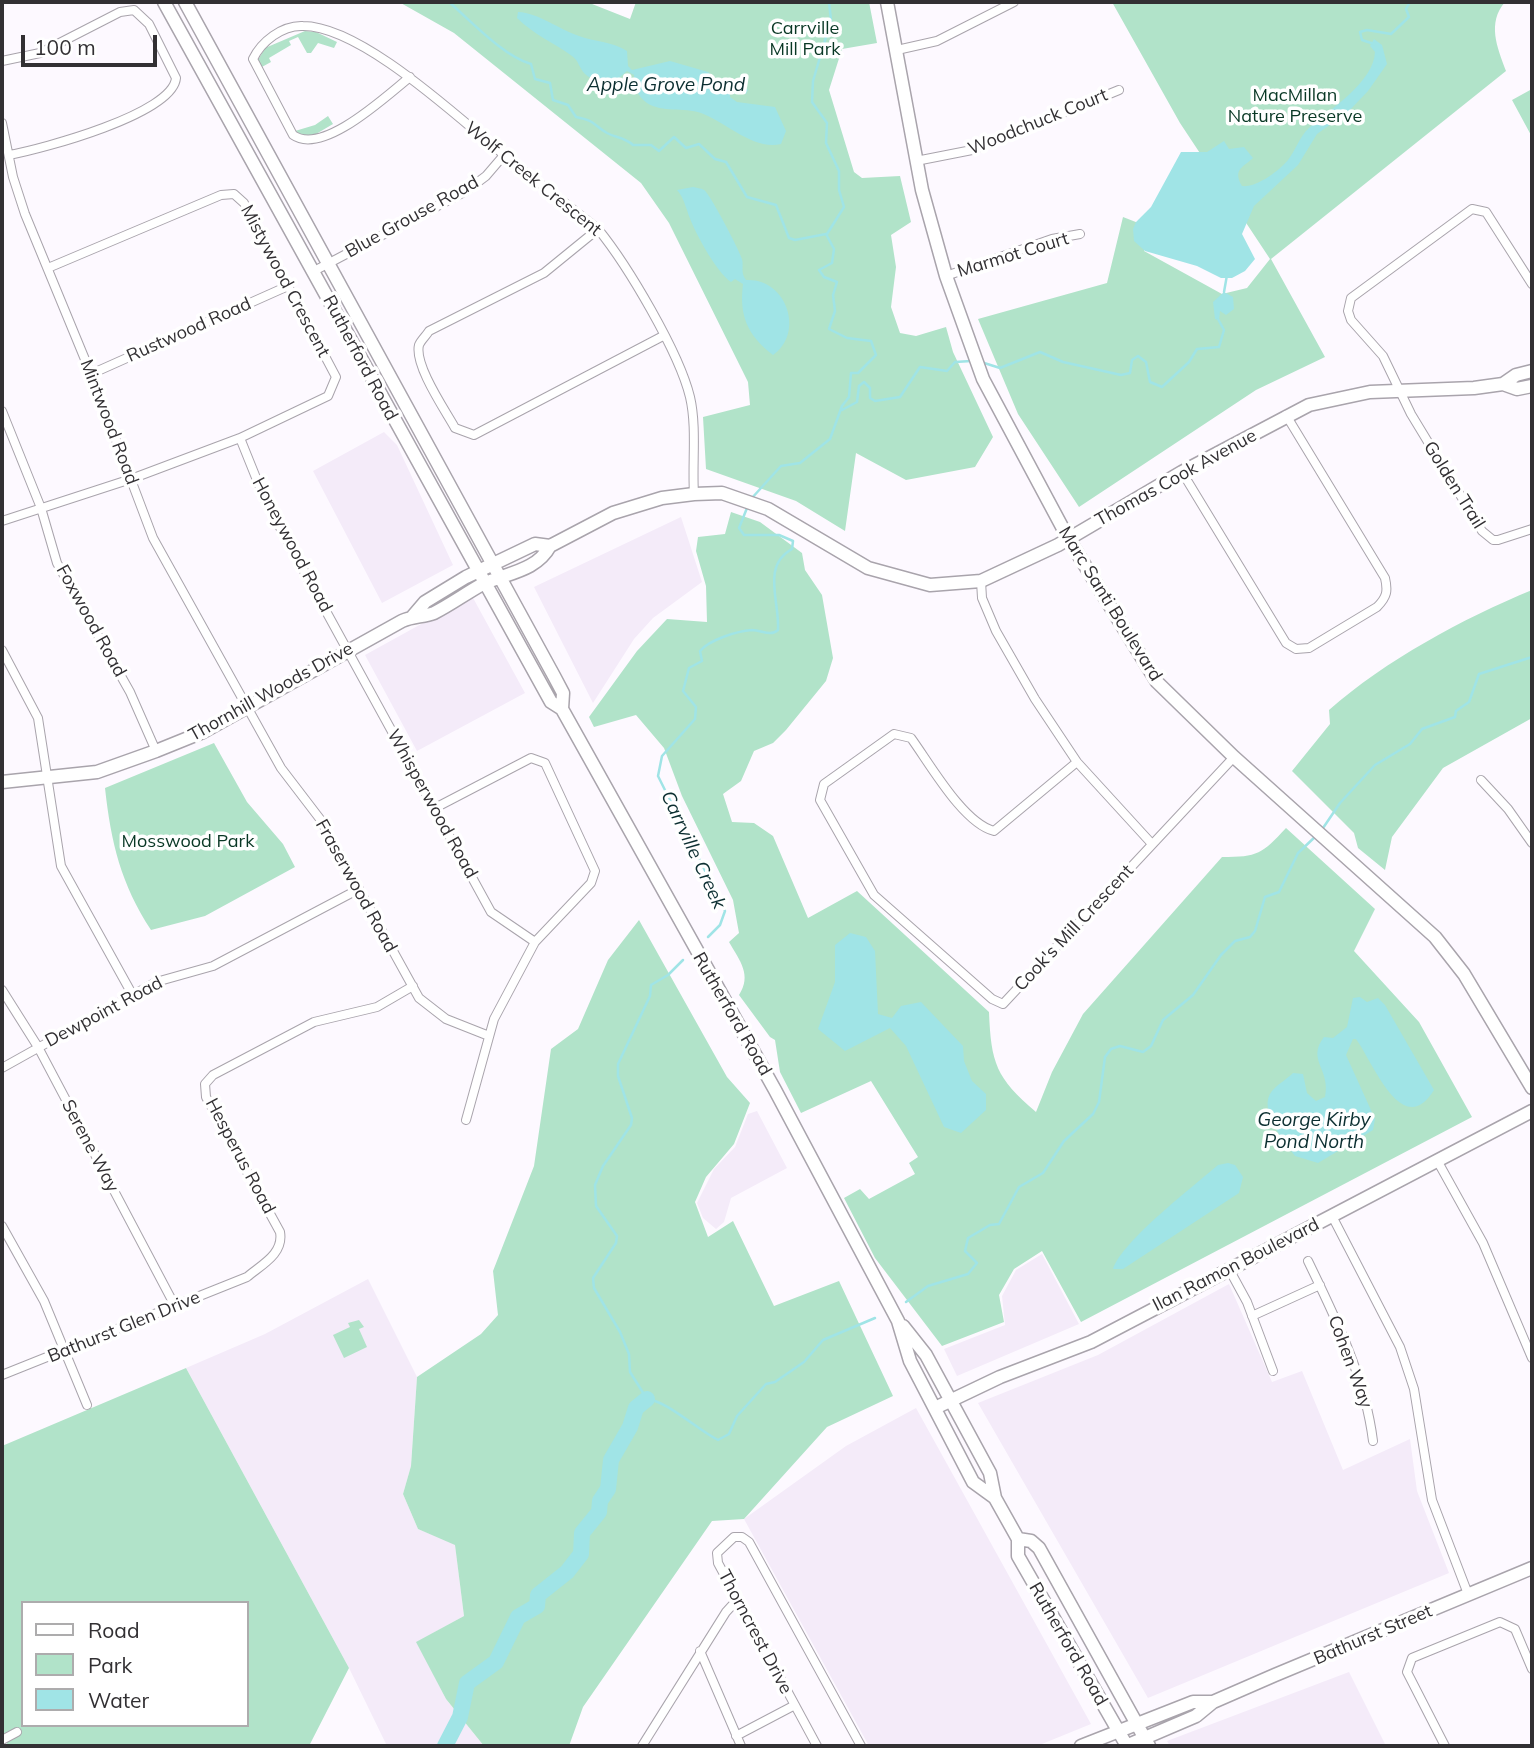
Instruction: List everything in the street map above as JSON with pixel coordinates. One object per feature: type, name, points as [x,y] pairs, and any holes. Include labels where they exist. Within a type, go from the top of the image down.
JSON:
[{"type":"main road","name":"Rutherford Road","points":[[164,2],[481,578],[551,702],[562,709],[775,1090],[898,1321],[910,1361],[974,1482],[995,1498]]},
{"type":"main road","name":"Rutherford Road","points":[[185,2],[502,578],[563,693],[562,709]]},
{"type":"main road","name":"Marc Santi Boulevard","points":[[887,2],[916,161],[946,276],[983,379],[1068,538],[1157,682],[1234,757],[1435,937],[1464,974],[1532,1088]]},
{"type":"main road","name":"Thomas Cook Avenue","points":[[1503,384],[1516,374],[1532,371]]},
{"type":"main road","name":"Thomas Cook Avenue","points":[[481,578],[502,578],[543,558],[550,546],[613,513],[662,498],[722,493],[768,509],[868,568],[930,584],[981,581],[1068,538],[1286,415],[1333,398],[1400,390],[1474,388],[1503,384],[1517,389],[1532,386]]},
{"type":"main road","name":"Thomas Cook Avenue","points":[[481,578],[494,565],[534,544],[550,546]]},
{"type":"main road","name":"Thornhill Woods Drive","points":[[2,782],[97,772],[203,732],[413,616],[431,614],[481,578]]},
{"type":"main road","name":"Ilan Ramon Boulevard","points":[[935,1408],[1091,1342],[1532,1111]]},
{"type":"main road","name":"Rutherford Road","points":[[898,1321],[926,1355],[990,1473],[995,1498],[1018,1539],[1018,1556],[1126,1746]]},
{"type":"main road","name":"Rutherford Road","points":[[1018,1539],[1031,1541],[1039,1548],[1147,1742]]},
{"type":"main road","name":"Bathurst Street","points":[[1126,1746],[1147,1742],[1196,1716],[1213,1702],[1532,1568]]},
{"type":"main road","name":"Bathurst Street","points":[[1082,1746],[1193,1702],[1213,1702]]},
{"type":"street","points":[[897,50],[937,41],[1014,2]]},
{"type":"street","points":[[2,61],[40,53],[120,12],[134,10],[149,24],[176,80],[173,88],[162,98],[103,129],[9,155]]},
{"type":"street","name":"Wolf Creek Crescent","points":[[410,77],[373,108],[326,136],[312,141],[301,141],[293,135],[253,59],[265,41],[289,28],[302,25],[322,28],[369,50],[410,77],[598,229],[615,250],[684,377],[690,400],[694,494]]},
{"type":"street","name":"Woodchuck Court","points":[[916,161],[972,150],[1119,90]]},
{"type":"street","name":"Mintwood Road","points":[[2,123],[13,177],[153,538],[247,708]]},
{"type":"street","name":"Blue Grouse Road","points":[[314,271],[466,191],[486,176],[504,155]]},
{"type":"street","name":"Mistywood Crescent","points":[[2,521],[131,479],[240,438],[328,396],[336,377],[244,203],[233,194],[221,195],[48,268]]},
{"type":"street","name":"Golden Trail","points":[[1532,284],[1486,212],[1472,209],[1351,298],[1348,311],[1351,320],[1383,356],[1482,531],[1493,540],[1498,540],[1532,529]]},
{"type":"street","points":[[598,229],[544,273],[429,331],[419,343],[425,373],[455,428],[474,435],[663,336]]},
{"type":"street","name":"Marmot Court","points":[[946,276],[1052,239],[1080,234]]},
{"type":"street","name":"Rustwood Road","points":[[91,374],[288,286]]},
{"type":"street","name":"Foxwood Road","points":[[2,411],[41,508],[57,563],[130,692],[156,751]]},
{"type":"street","points":[[1182,472],[1286,643],[1296,649],[1308,648],[1377,607],[1386,598],[1387,589],[1385,578],[1286,415]]},
{"type":"street","name":"Honeywood Road","points":[[240,438],[265,500],[348,650]]},
{"type":"street","points":[[981,581],[982,598],[996,631],[1035,699],[1077,762],[1152,844]]},
{"type":"street","points":[[2,650],[38,718],[61,866],[132,994]]},
{"type":"street","name":"Whisperwood Road","points":[[348,650],[491,912],[535,942]]},
{"type":"street","name":"Fraserwood Road","points":[[247,708],[281,768],[320,819],[419,998],[446,1019],[489,1036]]},
{"type":"street","name":"Cook's Mill Crescent","points":[[1077,762],[994,831],[981,828],[963,808],[911,738],[894,734],[824,784],[820,800],[874,895],[992,999],[1003,1004],[1234,757]]},
{"type":"street","points":[[435,808],[531,758],[545,763],[595,871],[591,883],[535,942],[494,1019],[466,1120]]},
{"type":"street","points":[[1481,780],[1508,809],[1532,844]]},
{"type":"street","name":"Dewpoint Road","points":[[2,1068],[132,994],[156,982],[213,966],[359,889]]},
{"type":"street","name":"Hesperus Road","points":[[247,1277],[277,1251],[280,1234],[206,1097],[205,1084],[213,1075],[314,1022],[377,1007],[413,986]]},
{"type":"street","name":"Serene Way","points":[[2,990],[38,1047],[175,1306]]},
{"type":"street","points":[[1438,1162],[1483,1243],[1532,1358]]},
{"type":"street","points":[[1332,1216],[1400,1347],[1414,1389],[1432,1500],[1468,1594]]},
{"type":"street","points":[[2,1226],[44,1301],[87,1405]]},
{"type":"street","name":"Cohen Way","points":[[1308,1261],[1352,1357],[1370,1412],[1373,1441]]},
{"type":"street","points":[[1229,1269],[1252,1315],[1273,1371]]},
{"type":"street","name":"Bathurst Glen Drive","points":[[2,1375],[64,1353],[247,1277]]},
{"type":"street","points":[[1252,1315],[1320,1285]]},
{"type":"street","name":"Thorncrest Drive","points":[[817,1746],[718,1563],[718,1553],[734,1537],[743,1537],[749,1542],[861,1746]]},
{"type":"street","points":[[642,1746],[700,1651],[737,1600]]},
{"type":"street","points":[[1445,1746],[1407,1672],[1412,1658],[1500,1622],[1515,1629],[1532,1669]]},
{"type":"street","points":[[700,1651],[741,1746]]},
{"type":"street","points":[[736,1736],[794,1705]]},
{"type":"street","points":[[2,1740],[17,1732]]},
{"type":"shaded area","points":[[384,432],[397,445],[453,565],[382,603],[313,471]]},
{"type":"shaded area","points":[[681,517],[702,582],[653,618],[634,639],[593,703],[534,587]]},
{"type":"shaded area","points":[[472,596],[525,693],[417,751],[365,655]]},
{"type":"shaded area","points":[[757,1111],[787,1168],[731,1198],[724,1222],[716,1229],[703,1218],[697,1203],[714,1169],[735,1147],[748,1114]]},
{"type":"shaded area","points":[[1042,1254],[1079,1324],[957,1376],[944,1349],[1005,1325],[1002,1296],[1016,1270]]},
{"type":"shaded area","points":[[368,1279],[417,1377],[411,1466],[403,1494],[418,1529],[455,1544],[464,1616],[417,1642],[446,1699],[484,1746],[387,1746],[349,1668],[186,1368],[265,1334]]},
{"type":"shaded area","points":[[1229,1284],[1272,1382],[1302,1371],[1343,1470],[1410,1439],[1417,1491],[1449,1573],[1148,1698],[978,1403],[1098,1355]]},
{"type":"shaded area","points":[[916,1408],[1091,1724],[1037,1746],[869,1746],[744,1519],[846,1446]]},
{"type":"shaded area","points":[[1349,1672],[1386,1746],[1170,1746],[1167,1741]]},
{"type":"green space","name":"Carrville Mill Park","points":[[399,2],[587,2],[630,19],[636,2],[869,2],[877,43],[842,49],[829,90],[854,172],[862,178],[900,176],[911,222],[891,235],[896,267],[891,307],[900,333],[916,336],[946,327],[953,352],[993,437],[975,467],[906,480],[856,453],[845,531],[796,501],[706,469],[703,417],[750,405],[748,382],[669,223],[641,183],[454,33]]},
{"type":"green space","name":"MacMillan Nature Preserve","points":[[1112,2],[1505,2],[1496,18],[1495,35],[1506,71],[1271,259],[1325,357],[1256,390],[1079,507],[1018,414],[978,319],[1107,283],[1123,217],[1146,226],[1144,251],[1222,294],[1247,288],[1270,259],[1180,123]]},
{"type":"green space","points":[[305,31],[316,32],[337,42],[334,48],[318,43],[311,53],[307,53],[298,37],[289,41],[291,45],[269,58],[271,62],[260,68],[258,60],[265,48]]},
{"type":"green space","points":[[1532,89],[1532,137],[1512,100]]},
{"type":"green space","points":[[328,116],[333,124],[311,137],[303,137],[295,131],[315,125]]},
{"type":"green space","points":[[731,512],[760,522],[802,553],[805,570],[822,595],[833,658],[826,681],[773,743],[754,751],[741,781],[723,794],[732,822],[754,823],[773,836],[808,918],[857,891],[989,1012],[994,1057],[998,1068],[1012,1089],[1036,1112],[1052,1072],[1083,1014],[1222,857],[1252,855],[1265,849],[1286,828],[1375,909],[1354,951],[1419,1022],[1472,1117],[1081,1322],[1042,1251],[1014,1269],[999,1295],[1004,1322],[942,1346],[875,1258],[844,1198],[860,1189],[869,1199],[915,1174],[909,1163],[918,1157],[871,1081],[801,1113],[780,1072],[775,1040],[739,995],[743,988],[743,968],[729,942],[739,933],[733,900],[682,796],[664,748],[636,715],[594,727],[589,717],[637,651],[667,619],[707,622],[706,586],[696,551],[698,537],[725,534]]},
{"type":"green space","points":[[1532,590],[1532,718],[1443,768],[1392,837],[1385,870],[1358,848],[1354,833],[1292,771],[1330,724],[1329,710],[1351,692],[1426,642]]},
{"type":"green space","name":"Mosswood Park","points":[[214,743],[247,802],[283,844],[295,867],[205,916],[151,930],[132,896],[119,862],[110,827],[105,788]]},
{"type":"green space","points":[[639,920],[727,1077],[750,1103],[734,1144],[706,1177],[695,1202],[708,1237],[733,1221],[774,1306],[839,1281],[893,1396],[827,1427],[744,1519],[712,1521],[583,1707],[569,1746],[484,1746],[446,1699],[416,1642],[464,1616],[455,1545],[418,1529],[403,1494],[411,1466],[417,1377],[481,1334],[498,1315],[493,1271],[534,1166],[551,1049],[578,1029],[608,960]]},
{"type":"green space","points":[[359,1320],[364,1327],[359,1329],[367,1347],[344,1358],[333,1335],[350,1327],[348,1323]]},
{"type":"green space","points":[[186,1368],[349,1668],[309,1746],[8,1746],[2,1734],[2,1446]]},
{"type":"water","name":"Apple Grove Pond","points":[[518,12],[533,15],[579,36],[609,43],[627,51],[628,66],[632,70],[670,61],[708,72],[718,81],[738,83],[748,90],[746,94],[730,94],[737,102],[775,107],[786,131],[781,144],[771,145],[750,140],[701,113],[653,106],[638,94],[634,75],[627,71],[611,85],[590,78],[572,56],[523,24],[517,18]]},
{"type":"water","points":[[1374,39],[1382,45],[1387,64],[1368,91],[1348,112],[1317,134],[1298,165],[1254,206],[1242,234],[1255,259],[1245,271],[1232,278],[1221,278],[1197,266],[1145,251],[1134,241],[1133,229],[1136,222],[1151,207],[1181,152],[1207,152],[1224,141],[1229,149],[1244,147],[1253,158],[1239,172],[1242,186],[1260,182],[1279,169],[1306,132],[1350,94],[1367,74],[1373,63],[1375,52],[1370,46]]},
{"type":"water","points":[[693,187],[704,190],[718,211],[740,254],[746,280],[760,282],[772,288],[787,309],[788,334],[783,345],[773,355],[757,340],[747,324],[742,305],[743,284],[735,279],[731,282],[725,277],[705,249],[694,227],[677,190]]},
{"type":"water","points":[[1224,292],[1233,297],[1234,309],[1226,315],[1220,311],[1219,320],[1215,319],[1213,302]]},
{"type":"water","points":[[850,933],[866,937],[875,951],[878,1014],[892,1018],[901,1006],[921,1002],[963,1046],[964,1061],[972,1081],[986,1094],[986,1110],[961,1133],[944,1127],[906,1046],[890,1028],[845,1051],[818,1029],[835,982],[835,945]]},
{"type":"water","name":"George Kirby Pond North","points":[[1360,997],[1367,1002],[1378,998],[1385,1005],[1434,1090],[1422,1104],[1411,1107],[1399,1102],[1379,1078],[1356,1039],[1353,1039],[1346,1055],[1375,1119],[1373,1130],[1318,1163],[1295,1156],[1274,1125],[1268,1098],[1274,1088],[1293,1073],[1303,1074],[1307,1093],[1316,1101],[1325,1097],[1325,1079],[1317,1052],[1319,1045],[1324,1037],[1333,1038],[1347,1027],[1353,998]]},
{"type":"water","points":[[1218,1165],[1235,1165],[1243,1177],[1239,1193],[1123,1269],[1113,1269],[1130,1244],[1160,1214]]},
{"type":"waterway","points":[[449,2],[509,54],[531,64],[535,79],[550,83],[553,100],[568,105],[576,117],[591,121],[607,133],[633,145],[651,145],[659,151],[674,137],[686,148],[699,144],[715,159],[726,162],[747,197],[776,205],[789,238],[795,240],[826,234]]},
{"type":"waterway","points":[[827,234],[844,207],[839,190],[839,171],[826,143],[827,123],[812,102],[813,81],[831,20],[829,2]]},
{"type":"waterway","name":"Carrville Creek","points":[[1374,44],[1362,40],[1360,32],[1367,30],[1391,34],[1409,17],[1406,9],[1410,2]]},
{"type":"waterway","points":[[751,499],[781,466],[800,463],[830,439],[842,406],[849,397],[851,373],[858,373],[876,355],[871,341],[847,338],[829,329],[835,311],[833,295],[837,282],[824,277],[819,270],[832,263],[834,249],[826,234]]},
{"type":"waterway","name":"Carrville Creek","points":[[1224,292],[1227,275]]},
{"type":"waterway","name":"Carrville Creek","points":[[981,362],[1000,368],[1040,352],[1063,362],[1121,375],[1130,373],[1132,360],[1138,356],[1146,362],[1150,382],[1162,387],[1189,362],[1197,349],[1219,347],[1224,330],[1218,319]]},
{"type":"waterway","name":"Carrville Creek","points":[[842,410],[857,402],[859,386],[864,382],[870,388],[870,398],[875,401],[900,397],[920,367],[947,371],[955,362],[971,361]]},
{"type":"waterway","name":"Carrville Creek","points":[[708,937],[720,925],[725,911],[658,776],[662,756],[695,719],[696,707],[683,691],[689,668],[702,661],[700,651],[716,640],[739,632],[752,630],[772,633],[778,630],[774,575],[783,556],[792,549],[793,541],[779,535],[744,535],[739,528],[747,508]]},
{"type":"waterway","points":[[1321,831],[1340,803],[1375,765],[1410,744],[1422,729],[1455,717],[1456,711],[1469,702],[1479,674],[1532,657]]},
{"type":"waterway","points":[[906,1302],[928,1286],[968,1274],[977,1263],[965,1251],[968,1238],[990,1225],[999,1224],[1019,1187],[1043,1173],[1064,1141],[1093,1114],[1099,1102],[1105,1057],[1111,1049],[1120,1046],[1143,1052],[1151,1046],[1163,1020],[1193,995],[1221,955],[1235,941],[1250,937],[1255,931],[1265,897],[1279,892],[1298,853],[1316,836]]},
{"type":"waterway","name":"Carrville Creek","points":[[683,960],[668,975],[651,985],[650,996],[618,1064],[618,1076],[632,1118],[631,1125],[603,1166],[595,1185],[596,1206],[617,1236],[616,1243],[593,1278],[594,1288],[620,1332],[629,1354],[630,1372],[647,1399],[673,1410],[718,1440],[729,1434],[737,1416],[766,1384],[775,1382],[804,1362],[823,1340],[875,1318]]},
{"type":"waterway","points":[[445,1746],[460,1717],[467,1683],[496,1662],[518,1617],[537,1606],[538,1595],[567,1572],[581,1554],[582,1533],[599,1512],[600,1501],[608,1489],[611,1460],[630,1427],[636,1408],[647,1399]]}]
